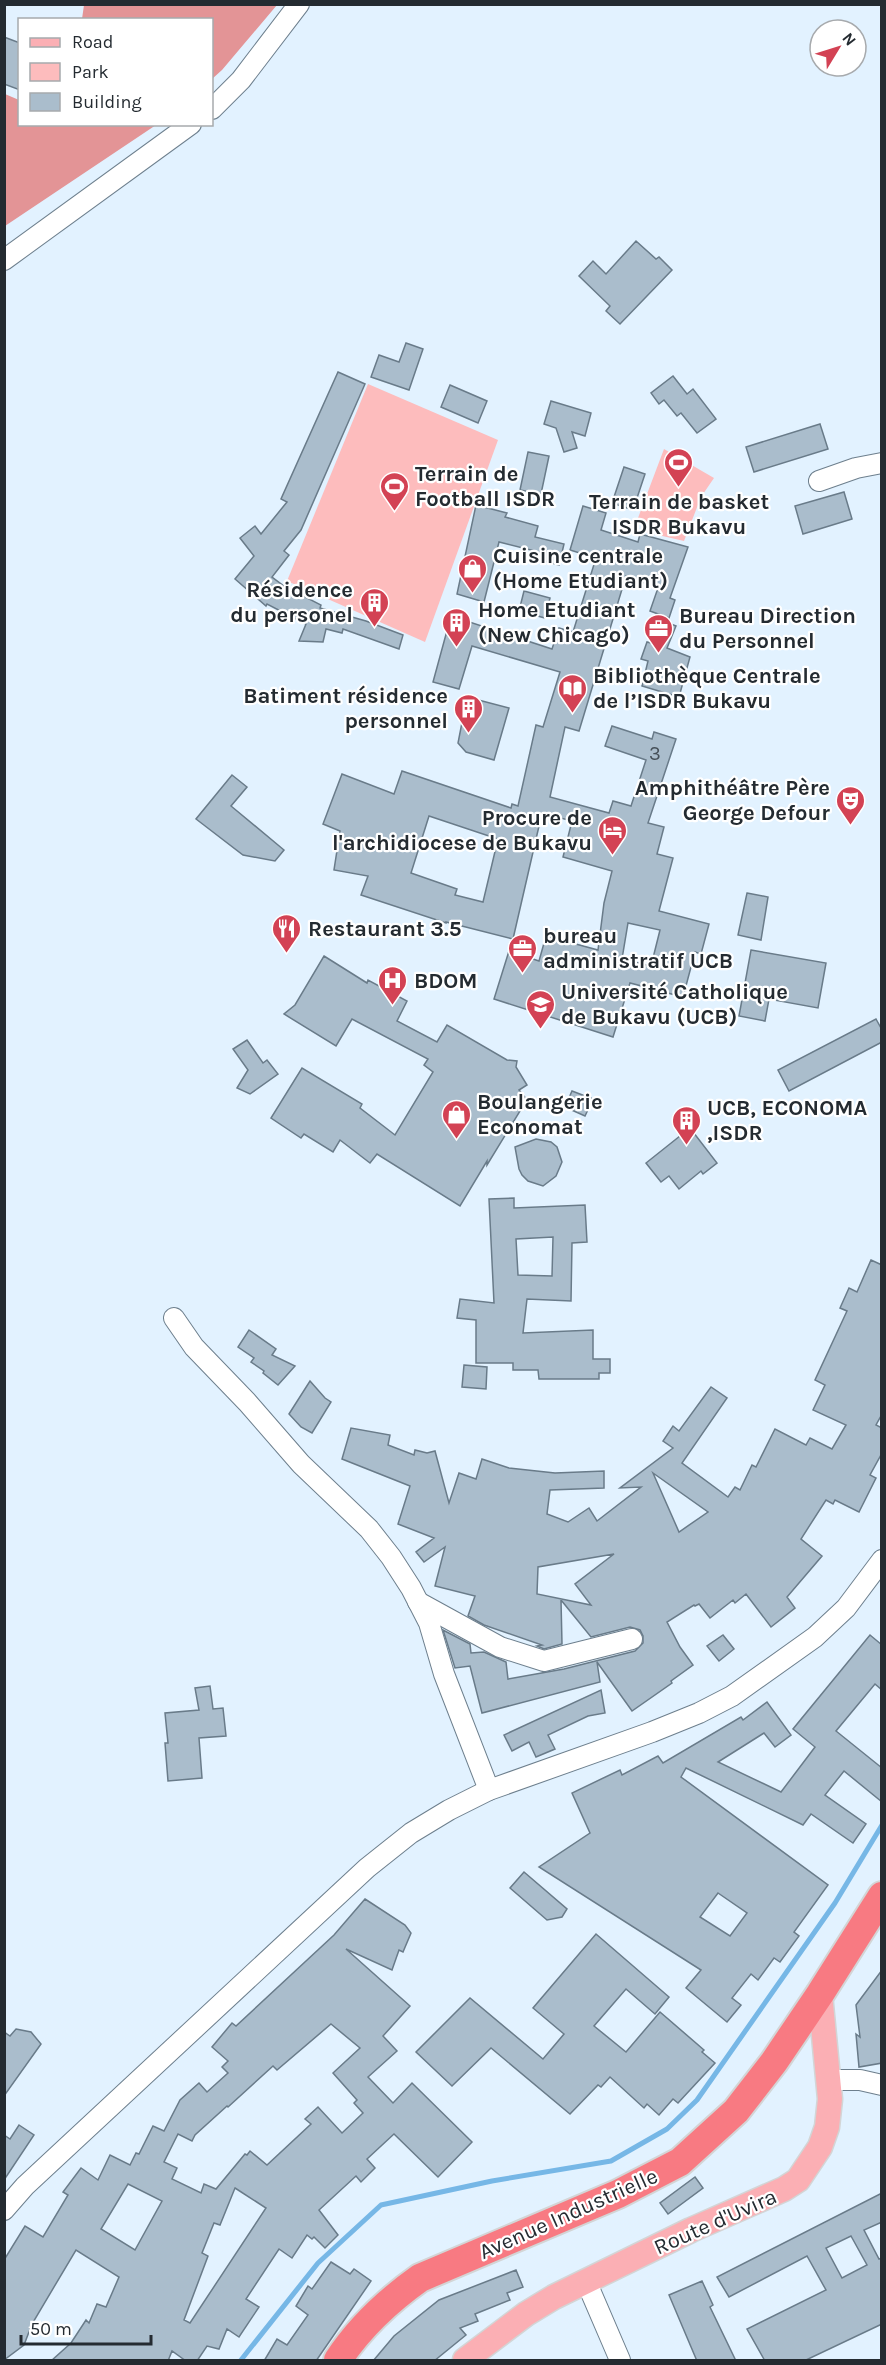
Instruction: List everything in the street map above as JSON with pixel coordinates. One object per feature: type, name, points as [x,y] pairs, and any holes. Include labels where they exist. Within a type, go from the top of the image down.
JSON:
[{"type":"highway","name":"Avenue Industrielle","points":[[338,2361],[348,2345],[382,2309],[396,2295],[420,2278],[618,2194],[680,2162],[736,2111],[774,2062],[882,1896]]},
{"type":"main road","name":"Route d'Uvira","points":[[465,2361],[526,2314],[586,2281],[691,2230],[784,2189],[798,2180],[820,2147],[827,2127],[830,2099],[820,1994]]},
{"type":"street","points":[[213,108],[241,80],[299,4]]},
{"type":"street","points":[[4,260],[188,126]]},
{"type":"street","points":[[819,481],[856,468],[882,463]]},
{"type":"street","points":[[174,1318],[194,1347],[247,1402],[301,1464],[369,1529],[391,1557],[429,1623],[444,1674],[489,1790]]},
{"type":"street","points":[[4,2210],[33,2178],[367,1868],[411,1833],[489,1790],[652,1732],[699,1713],[732,1696],[815,1637],[846,1608],[882,1560]]},
{"type":"street","points":[[418,1602],[500,1647],[544,1661],[632,1639]]},
{"type":"street","points":[[828,2080],[860,2080],[882,2085]]},
{"type":"street","points":[[586,2281],[620,2361]]},
{"type":"green space","name":"Terrain de Football ISDR","points":[[368,384],[498,440],[425,642],[287,581]]},
{"type":"green space","name":"Terrain de basket ISDR Bukavu","points":[[664,449],[714,478],[701,497],[684,541],[641,531],[642,520],[638,518]]},
{"type":"shaded area","points":[[84,4],[277,5],[213,78],[213,18],[82,18]]},
{"type":"shaded area","points":[[5,94],[18,100],[18,126],[155,126],[5,226]]},
{"type":"building","points":[[4,37],[18,42],[18,89],[4,84]]},
{"type":"building","points":[[636,241],[656,259],[659,257],[672,270],[620,324],[606,311],[610,306],[579,276],[593,261],[606,274]]},
{"type":"building","points":[[406,343],[423,349],[409,390],[371,377],[379,355],[399,362]]},
{"type":"building","points":[[338,372],[365,384],[301,530],[284,551],[289,555],[272,577],[284,586],[321,605],[320,608],[366,621],[403,635],[399,649],[343,629],[342,633],[326,629],[323,642],[299,641],[306,624],[267,604],[266,606],[235,579],[254,556],[240,538],[255,526],[261,534],[287,502],[281,499]]},
{"type":"building","points":[[673,376],[687,394],[693,389],[716,419],[697,433],[681,413],[677,416],[664,400],[659,404],[651,393]]},
{"type":"building","points":[[450,385],[487,401],[478,423],[441,407]]},
{"type":"building","points":[[551,401],[591,413],[585,436],[572,432],[577,448],[564,452],[556,428],[544,424]]},
{"type":"building","points":[[820,424],[828,449],[754,472],[746,447]]},
{"type":"building","points":[[528,452],[549,456],[541,494],[520,490]]},
{"type":"building","points":[[624,467],[645,474],[633,510],[612,503]]},
{"type":"building","points":[[844,492],[852,519],[803,534],[795,506]]},
{"type":"building","points":[[476,505],[507,513],[505,517],[538,526],[535,537],[564,544],[559,565],[533,558],[535,551],[499,542],[484,602],[457,594]]},
{"type":"building","points":[[583,506],[606,513],[601,530],[638,542],[640,534],[688,547],[670,598],[675,600],[669,618],[650,611],[658,588],[626,576],[579,731],[565,727],[550,797],[609,813],[613,801],[631,806],[646,760],[605,746],[612,726],[652,739],[654,732],[676,739],[648,823],[664,827],[657,854],[673,858],[659,911],[709,924],[701,954],[695,952],[683,997],[630,983],[613,1037],[494,999],[509,951],[539,961],[546,936],[598,950],[604,903],[612,871],[563,857],[572,821],[542,813],[513,939],[446,923],[361,895],[368,876],[334,870],[340,831],[323,824],[342,774],[394,794],[402,771],[511,808],[512,804],[518,806],[536,725],[543,727],[560,672],[472,646],[459,689],[433,682],[451,616],[552,649],[559,628],[573,632],[596,558],[570,550]],"holes":[[[429,816],[498,839],[483,902],[455,895],[457,889],[411,873]],[[628,923],[660,930],[651,966],[622,959]]]},
{"type":"building","points":[[524,591],[550,598],[545,618],[519,611]]},
{"type":"building","points":[[660,620],[676,626],[667,648],[690,657],[679,697],[642,686],[648,661],[641,659],[647,642],[651,643]]},
{"type":"building","points":[[467,697],[509,708],[494,760],[466,752],[458,743]]},
{"type":"building","points":[[232,775],[247,787],[231,806],[284,850],[275,861],[243,855],[196,819]]},
{"type":"building","points":[[747,893],[768,897],[761,940],[738,935]]},
{"type":"building","points":[[751,950],[826,963],[818,1008],[769,999],[765,1021],[739,1016]]},
{"type":"building","points":[[324,956],[367,983],[368,980],[407,1001],[397,1021],[437,1042],[447,1025],[507,1060],[517,1061],[516,1067],[527,1085],[519,1090],[528,1101],[517,1109],[520,1111],[460,1206],[377,1154],[370,1163],[340,1140],[333,1152],[304,1134],[301,1138],[271,1118],[302,1068],[362,1104],[360,1108],[395,1135],[433,1072],[424,1065],[428,1059],[352,1019],[336,1046],[284,1014],[295,1005]]},
{"type":"building","points":[[876,1019],[882,1030],[882,1042],[789,1091],[778,1070]]},
{"type":"building","points":[[247,1040],[263,1063],[267,1060],[278,1074],[250,1094],[237,1088],[248,1070],[233,1049]]},
{"type":"building","points":[[572,1091],[593,1099],[585,1116],[565,1107]]},
{"type":"building","name":"UCB, ECONOMA ,ISDR","points":[[690,1128],[717,1163],[703,1174],[701,1171],[679,1189],[669,1176],[661,1182],[646,1163]]},
{"type":"building","points":[[536,1139],[551,1142],[557,1147],[562,1162],[556,1176],[543,1186],[528,1181],[522,1175],[515,1147]]},
{"type":"building","points":[[514,1198],[514,1208],[585,1205],[587,1242],[572,1243],[571,1301],[527,1299],[523,1333],[593,1330],[593,1359],[610,1359],[610,1373],[599,1373],[599,1379],[539,1379],[538,1370],[513,1370],[513,1363],[476,1363],[476,1320],[457,1318],[460,1299],[494,1303],[489,1199]],"holes":[[[553,1237],[552,1276],[518,1275],[516,1239]]]},
{"type":"building","points":[[871,1260],[882,1265],[882,1414],[876,1425],[882,1428],[882,1453],[870,1475],[876,1478],[859,1512],[835,1500],[833,1504],[826,1500],[801,1539],[822,1556],[787,1597],[795,1608],[771,1627],[746,1594],[735,1603],[733,1600],[710,1618],[699,1604],[667,1622],[680,1647],[693,1665],[632,1711],[597,1662],[600,1682],[482,1713],[470,1666],[455,1668],[443,1630],[470,1644],[471,1653],[484,1652],[506,1662],[508,1679],[564,1669],[635,1651],[643,1643],[643,1636],[640,1630],[630,1627],[591,1637],[561,1600],[562,1644],[544,1649],[537,1646],[542,1645],[484,1625],[468,1616],[475,1596],[435,1586],[445,1547],[424,1562],[416,1552],[434,1538],[398,1524],[410,1486],[342,1459],[351,1428],[390,1435],[388,1445],[414,1455],[415,1450],[427,1453],[435,1451],[449,1503],[459,1473],[476,1479],[482,1459],[509,1468],[555,1473],[604,1471],[604,1488],[550,1490],[547,1514],[568,1522],[589,1508],[597,1521],[641,1487],[620,1488],[673,1448],[663,1441],[673,1426],[679,1431],[711,1387],[727,1398],[682,1463],[728,1497],[735,1487],[740,1490],[752,1465],[756,1467],[775,1429],[806,1445],[810,1438],[832,1449],[846,1425],[813,1410],[825,1385],[815,1380],[847,1311],[840,1308],[849,1288],[857,1292]],"holes":[[[653,1473],[708,1512],[679,1532]],[[614,1554],[575,1584],[591,1605],[537,1594],[538,1567]]]},
{"type":"building","points":[[249,1330],[276,1349],[272,1355],[295,1366],[278,1385],[251,1362],[254,1358],[238,1347]]},
{"type":"building","points":[[464,1365],[487,1367],[486,1389],[462,1387]]},
{"type":"building","points":[[310,1381],[331,1402],[312,1433],[301,1427],[289,1414]]},
{"type":"building","points":[[723,1635],[734,1649],[719,1661],[707,1646]]},
{"type":"building","points":[[870,1635],[882,1645],[882,1690],[875,1684],[836,1731],[882,1768],[882,1802],[844,1771],[825,1795],[866,1824],[853,1843],[811,1814],[803,1825],[686,1768],[681,1777],[828,1885],[794,1932],[799,1936],[780,1962],[774,1958],[758,1980],[751,1974],[732,1998],[741,2005],[727,2022],[686,1988],[701,1970],[539,1867],[590,1833],[572,1793],[620,1770],[622,1775],[658,1756],[663,1763],[741,1717],[743,1720],[767,1702],[791,1735],[775,1747],[764,1733],[718,1762],[781,1792],[815,1747],[793,1729]],"holes":[[[718,1893],[747,1913],[730,1936],[700,1917]]]},
{"type":"building","points":[[210,1686],[213,1709],[223,1708],[226,1736],[199,1738],[202,1778],[168,1781],[165,1713],[199,1710],[195,1688]]},
{"type":"building","points":[[601,1690],[605,1713],[588,1716],[548,1735],[555,1749],[536,1757],[529,1742],[512,1751],[504,1735]]},
{"type":"building","points":[[524,1872],[567,1909],[562,1917],[547,1920],[510,1888]]},
{"type":"building","points":[[365,1899],[405,1925],[411,1933],[403,1952],[399,1950],[392,1970],[346,1949],[410,2006],[383,2036],[397,2051],[368,2077],[393,2103],[412,2083],[472,2142],[438,2177],[394,2134],[367,2159],[375,2168],[361,2182],[356,2176],[319,2210],[338,2235],[325,2248],[314,2237],[312,2239],[307,2235],[292,2258],[279,2249],[246,2299],[259,2307],[239,2337],[227,2329],[219,2349],[207,2346],[197,2361],[186,2361],[172,2351],[168,2361],[51,2361],[71,2343],[86,2320],[89,2323],[97,2304],[106,2307],[119,2277],[76,2250],[32,2324],[24,2345],[4,2360],[4,2260],[25,2226],[43,2237],[68,2195],[63,2192],[81,2168],[98,2180],[110,2155],[130,2165],[136,2153],[139,2154],[153,2126],[164,2131],[180,2100],[199,2083],[207,2092],[228,2073],[222,2067],[228,2061],[212,2047],[232,2023],[236,2026],[334,1935]],"holes":[[[331,2024],[360,2048],[333,2073],[357,2100],[354,2103],[363,2113],[342,2133],[318,2107],[305,2119],[311,2124],[267,2165],[250,2151],[216,2189],[204,2184],[201,2193],[172,2179],[177,2168],[164,2162],[178,2134],[192,2141],[195,2135],[273,2066],[277,2070]],[[128,2184],[162,2201],[135,2250],[101,2229]],[[235,2188],[266,2208],[190,2323],[184,2320],[208,2256],[202,2253],[214,2223],[220,2225]]]},
{"type":"building","points":[[596,1934],[669,1997],[655,2014],[626,1989],[594,2026],[626,2052],[660,2012],[704,2050],[702,2052],[715,2063],[678,2103],[673,2099],[659,2115],[647,2104],[644,2108],[610,2077],[601,2087],[598,2085],[570,2114],[491,2048],[452,2086],[416,2052],[470,1998],[543,2059],[564,2034],[533,2008]]},
{"type":"building","points":[[882,1970],[882,2063],[859,2067],[856,2034],[860,2037],[856,2005]]},
{"type":"building","points":[[16,2029],[31,2032],[41,2044],[4,2096],[4,2032],[10,2036]]},
{"type":"building","points":[[19,2125],[34,2135],[4,2180],[4,2135],[10,2139]]},
{"type":"building","points":[[695,2177],[703,2188],[668,2214],[660,2203]]},
{"type":"building","points":[[882,2193],[882,2222],[864,2230],[879,2259],[882,2258],[882,2324],[804,2361],[765,2361],[747,2329],[826,2290],[807,2256],[729,2297],[717,2277]],"holes":[[[851,2236],[867,2265],[842,2278],[826,2248]]]},
{"type":"building","points":[[331,2262],[350,2274],[354,2269],[371,2281],[316,2361],[264,2361],[277,2339],[287,2345],[308,2315],[296,2306],[308,2286],[312,2289]]},
{"type":"building","points":[[516,2270],[523,2287],[507,2293],[510,2300],[475,2314],[478,2321],[460,2328],[466,2335],[434,2361],[373,2361],[394,2336],[439,2300]]},
{"type":"building","points":[[702,2281],[713,2305],[710,2307],[736,2361],[697,2361],[669,2295]]},
{"type":"waterway","points":[[241,2360],[318,2263],[381,2205],[492,2181],[611,2161],[667,2129],[697,2100],[835,1903],[882,1825]]},
{"type":"place","name":"Terrain de basket ISDR Bukavu","points":[[679,488]]},
{"type":"place","name":"Terrain de Football ISDR","points":[[394,512]]},
{"type":"place","name":"Cuisine centrale (Home Etudiant)","points":[[472,594]]},
{"type":"place","name":"Résidence du personel","points":[[374,628]]},
{"type":"place","name":"Home Etudiant (New Chicago)","points":[[457,648]]},
{"type":"place","name":"Bureau Direction du Personnel","points":[[658,654]]},
{"type":"place","name":"Bibliothèque Centrale de l’ISDR Bukavu","points":[[572,714]]},
{"type":"place","name":"Batiment résidence personnel","points":[[469,734]]},
{"type":"place","name":"Amphithéâtre Père George Defour","points":[[851,826]]},
{"type":"place","name":"Procure de l'archidiocese de Bukavu","points":[[613,856]]},
{"type":"place","name":"Restaurant 3.5","points":[[287,954]]},
{"type":"place","name":"bureau administratif UCB","points":[[522,974]]},
{"type":"place","name":"BDOM","points":[[393,1006]]},
{"type":"place","name":"Université Catholique de Bukavu (UCB)","points":[[540,1030]]},
{"type":"place","name":"Boulangerie Economat","points":[[456,1140]]},
{"type":"place","name":"UCB, ECONOMA ,ISDR","points":[[686,1146]]}]
